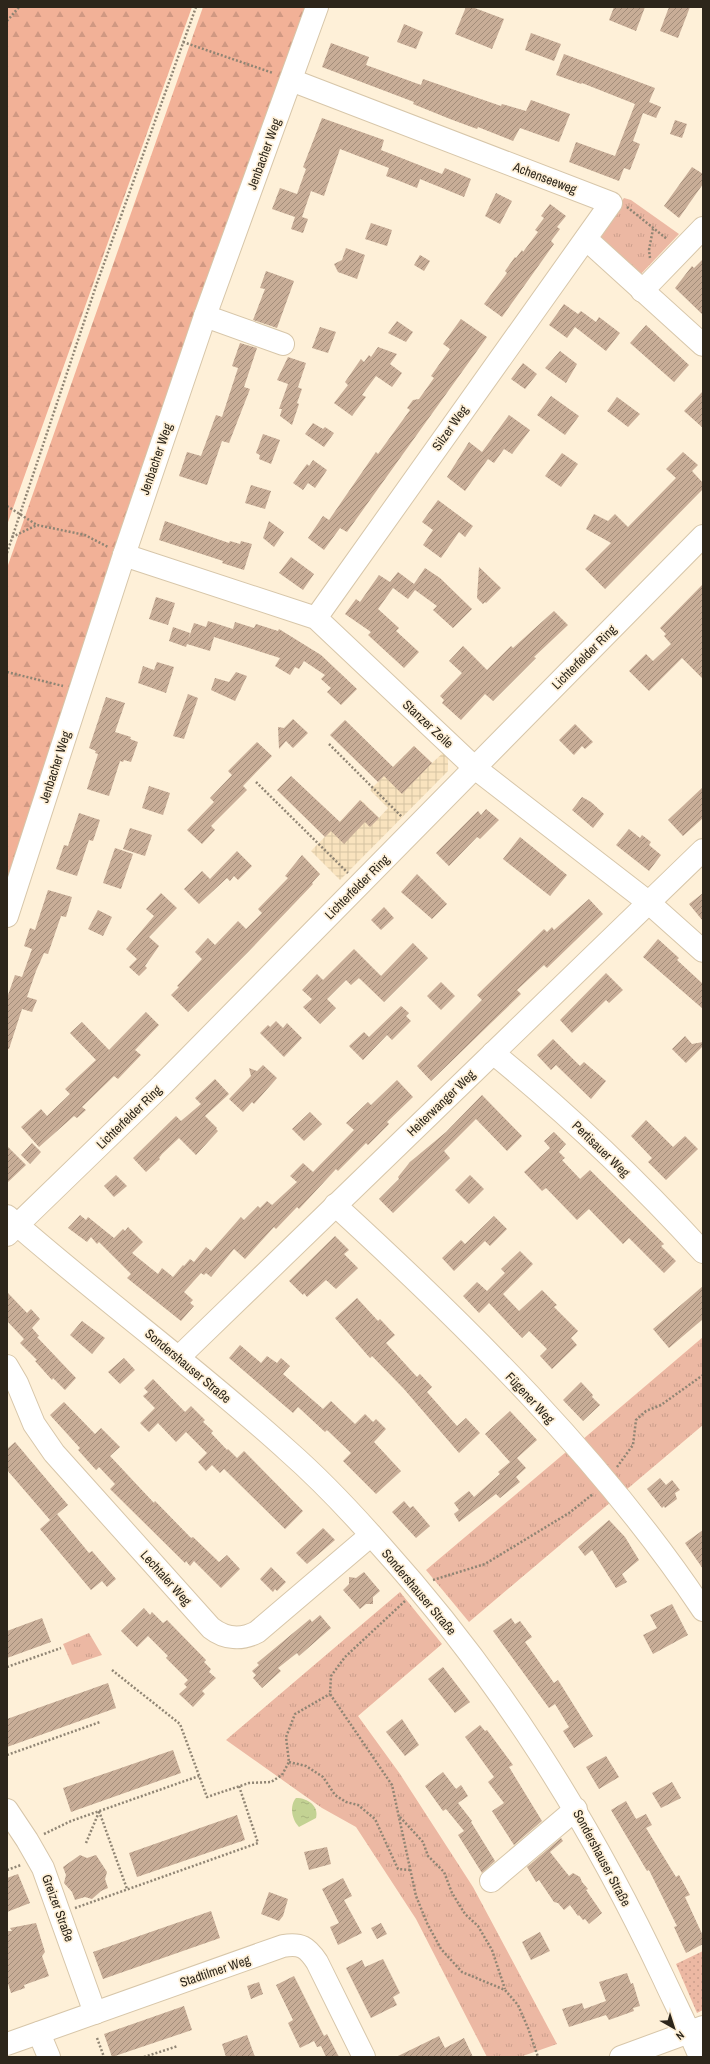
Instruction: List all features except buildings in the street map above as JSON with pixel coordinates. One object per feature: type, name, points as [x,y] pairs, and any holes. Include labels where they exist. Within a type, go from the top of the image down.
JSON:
[{"type":"street","name":"Jenbacher Weg","points":[[7,916],[124,555],[205,316],[317,7]]},
{"type":"street","name":"Achenseeweg","points":[[291,80],[611,203],[586,239]]},
{"type":"street","points":[[642,291],[703,228]]},
{"type":"street","points":[[586,239],[703,345]]},
{"type":"street","name":"Silzer Weg","points":[[316,618],[586,239]]},
{"type":"street","points":[[205,316],[282,344]]},
{"type":"street","name":"Lichterfelder Ring","points":[[10,1225],[162,1085],[703,536]]},
{"type":"street","name":"Stanzer Zeile","points":[[124,555],[316,618],[475,768],[648,902],[703,950]]},
{"type":"street","name":"Heiterwanger Weg","points":[[179,1357],[334,1205],[703,850]]},
{"type":"street","name":"Pertisauer Weg","points":[[492,1053],[541,1093],[615,1161],[703,1252]]},
{"type":"street","name":"Fügener Weg","points":[[334,1205],[461,1325],[574,1445],[645,1528],[703,1610]]},
{"type":"street","name":"Sondershauser Straße","points":[[10,1225],[179,1357],[290,1452],[371,1535],[418,1588],[489,1677],[576,1810],[642,1934],[696,2030],[700,2057]]},
{"type":"street","name":"Lechtaler Weg","points":[[7,1366],[17,1383],[34,1424],[54,1453],[211,1628],[223,1635],[244,1637],[257,1632],[371,1535]]},
{"type":"street","name":"Greizer Straße","points":[[7,1810],[38,1859],[60,1913],[95,2013]]},
{"type":"street","points":[[490,1881],[576,1810]]},
{"type":"street","name":"Stadtilmer Weg","points":[[7,2044],[283,1946],[300,1945],[310,1952],[317,1962],[364,2057]]},
{"type":"street","points":[[621,2057],[696,2030]]},
{"type":"street","points":[[39,2032],[49,2057]]},
{"type":"path","points":[[7,21],[19,7]]},
{"type":"path","points":[[7,553],[97,283],[196,7]]},
{"type":"path","points":[[183,42],[291,80]]},
{"type":"path","points":[[623,204],[681,251]]},
{"type":"path","points":[[653,229],[648,250],[650,259],[661,272]]},
{"type":"path","points":[[7,506],[37,525],[85,535],[124,555]]},
{"type":"path","points":[[12,537],[37,525]]},
{"type":"path","points":[[7,672],[80,690]]},
{"type":"path","points":[[329,744],[404,819]]},
{"type":"path","points":[[256,782],[350,874]]},
{"type":"path","points":[[431,1581],[485,1564],[569,1513],[588,1499],[612,1474],[633,1444],[636,1420],[646,1410],[661,1405],[703,1375]]},
{"type":"path","points":[[410,1596],[345,1657],[331,1676],[330,1694],[392,1785],[416,1896],[427,1923],[441,1949],[462,1972],[505,1990]]},
{"type":"path","points":[[7,1667],[61,1648]]},
{"type":"path","points":[[112,1670],[180,1724],[207,1796],[249,1783],[271,1782],[282,1775],[289,1762],[286,1737],[295,1714],[330,1694]]},
{"type":"path","points":[[7,1755],[100,1722]]},
{"type":"path","points":[[289,1762],[306,1766],[323,1777],[335,1795],[346,1802],[358,1806],[375,1819],[398,1869],[410,1870]]},
{"type":"path","points":[[38,1837],[71,1821],[199,1776]]},
{"type":"path","points":[[60,1913],[258,1843],[239,1786]]},
{"type":"path","points":[[86,1843],[99,1811]]},
{"type":"path","points":[[99,1811],[127,1889]]},
{"type":"path","points":[[400,1817],[423,1842],[428,1856],[444,1872],[452,1893],[465,1914],[478,1926],[492,1950],[505,1990],[518,2005],[538,2057]]},
{"type":"path","points":[[97,2038],[104,2057]]},
{"type":"path","points":[[144,2057],[178,2046]]},
{"type":"shaded area","points":[[414,746],[432,763],[444,752],[448,756],[448,771],[340,880],[311,851],[361,800],[379,818],[388,808],[370,790]]},
{"type":"green space","points":[[7,7],[192,7],[7,525]]},
{"type":"green space","points":[[203,7],[306,7],[7,887],[7,568]]},
{"type":"green space","points":[[624,198],[631,200],[679,234],[640,275],[602,245],[600,231]]},
{"type":"green space","points":[[703,1337],[703,1425],[626,1490],[582,1440]]},
{"type":"green space","points":[[566,1452],[611,1502],[469,1622],[426,1570]]},
{"type":"green space","points":[[400,1592],[442,1644],[358,1716],[400,1774],[473,1887],[557,2044],[520,2057],[487,2057],[416,1919],[356,1827],[322,1808],[226,1740]]},
{"type":"green space","points":[[89,1633],[102,1655],[72,1665],[63,1644]]},
{"type":"green space","points":[[703,1951],[703,2010],[697,2013],[676,1964]]},
{"type":"water","points":[[296,1798],[305,1799],[314,1806],[316,1810],[316,1818],[299,1827],[292,1813]]}]
